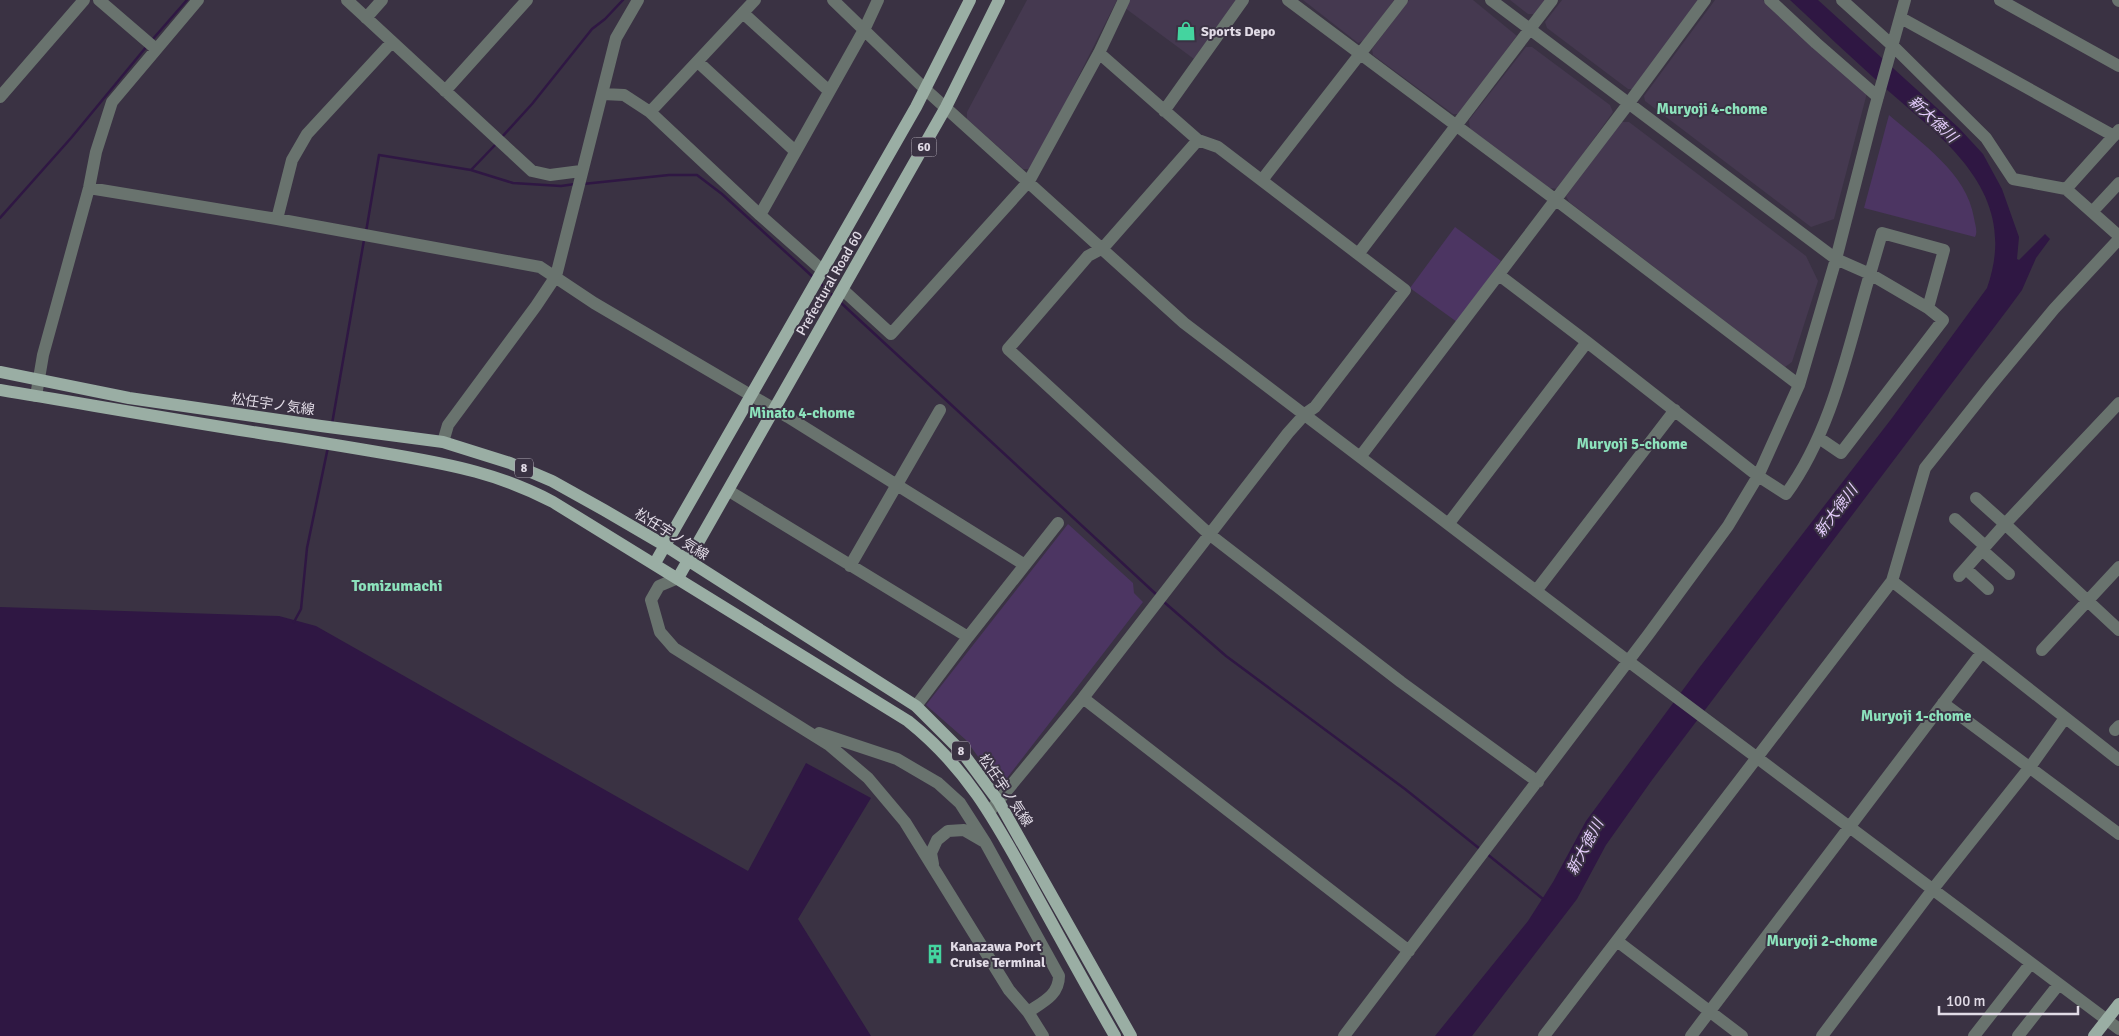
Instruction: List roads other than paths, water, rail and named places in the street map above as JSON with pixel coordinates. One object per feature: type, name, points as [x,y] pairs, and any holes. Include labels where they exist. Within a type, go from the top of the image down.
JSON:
[{"type":"main road","name":"Prefectural Road 60","points":[[655,563],[926,90],[970,0]]},
{"type":"main road","name":"Prefectural Road 60","points":[[678,578],[946,107],[999,0]]},
{"type":"main road","name":"松任宇ノ気線","points":[[0,372],[129,398],[443,442],[510,463],[552,481],[664,546],[916,706],[962,752],[1131,1036]]},
{"type":"main road","name":"松任宇ノ気線","points":[[0,390],[460,466],[488,474],[531,491],[655,563],[908,721],[932,740],[995,806],[1115,1036]]},
{"type":"main road","points":[[2094,1036],[2119,1004]]},
{"type":"street","points":[[0,97],[84,0]]},
{"type":"street","points":[[100,0],[152,45]]},
{"type":"street","points":[[36,396],[43,355],[89,188],[96,152],[112,102],[152,45],[198,0]]},
{"type":"street","points":[[347,0],[532,171],[550,175],[581,171]]},
{"type":"street","points":[[366,18],[382,0]]},
{"type":"street","points":[[445,91],[527,0]]},
{"type":"street","points":[[443,442],[448,425],[556,276],[616,38],[638,0]]},
{"type":"street","points":[[650,112],[755,0]]},
{"type":"street","points":[[833,0],[926,90],[1184,323],[1628,661],[2119,1029]]},
{"type":"street","points":[[760,215],[878,0]]},
{"type":"street","points":[[843,290],[891,334],[1029,181],[1099,53],[1124,0]]},
{"type":"street","points":[[1164,111],[1243,0]]},
{"type":"street","points":[[1288,0],[1556,200],[1799,386]]},
{"type":"street","points":[[1262,180],[1402,0]]},
{"type":"street","points":[[1492,0],[1836,259],[1870,274],[1928,308],[1943,320],[1841,453],[1819,438]]},
{"type":"street","points":[[1359,253],[1552,0]]},
{"type":"street","points":[[1360,457],[1556,200],[1705,0]]},
{"type":"street","points":[[1770,0],[1816,43],[1879,94]]},
{"type":"street","points":[[1544,1036],[1892,581],[1925,468],[1990,385],[2054,309],[2119,237],[2066,189],[2013,179],[1986,138],[1893,46],[1842,0]]},
{"type":"street","points":[[1344,1036],[1471,871],[1728,526],[1758,476],[1799,386],[1836,259],[1905,0]]},
{"type":"street","points":[[2000,0],[2119,66]]},
{"type":"street","points":[[743,13],[829,91]]},
{"type":"street","points":[[1900,18],[2116,133],[2066,189]]},
{"type":"street","points":[[277,219],[292,160],[307,134],[392,42]]},
{"type":"street","points":[[995,806],[1083,698],[1209,534],[1305,414],[1316,407],[1405,290],[1218,147],[1198,140],[1099,53]]},
{"type":"street","points":[[698,62],[795,151]]},
{"type":"street","points":[[603,94],[624,95],[650,112],[822,270]]},
{"type":"street","points":[[1198,140],[1103,248],[1088,256],[1008,349],[1209,534],[1401,682],[1538,782]]},
{"type":"street","points":[[2092,212],[2119,183]]},
{"type":"street","points":[[89,188],[277,219],[356,235],[540,267],[594,303],[774,409],[1025,565]]},
{"type":"street","points":[[1499,275],[1588,342],[1758,476],[1786,494],[1800,474],[1819,438],[1882,233],[1944,250],[1928,308]]},
{"type":"street","points":[[1448,523],[1588,342]]},
{"type":"street","points":[[1988,589],[1962,572],[2004,524],[2119,402]]},
{"type":"street","points":[[850,566],[940,410]]},
{"type":"street","points":[[1536,591],[1675,410]]},
{"type":"street","points":[[729,491],[968,637]]},
{"type":"street","points":[[1976,498],[2119,630]]},
{"type":"street","points":[[1955,519],[2009,574]]},
{"type":"street","points":[[916,706],[1058,523]]},
{"type":"street","points":[[655,563],[659,586]]},
{"type":"street","points":[[2042,650],[2119,566]]},
{"type":"street","points":[[678,578],[659,586],[651,600],[660,632],[674,648],[829,745],[868,778],[905,822],[1010,990],[1028,1012],[1043,1036]]},
{"type":"street","points":[[1892,581],[2119,760]]},
{"type":"street","points":[[1691,1036],[1982,652]]},
{"type":"street","points":[[1083,698],[1409,951]]},
{"type":"street","points":[[1943,702],[2119,834]]},
{"type":"street","points":[[1822,1036],[1933,889],[2030,767],[2065,718]]},
{"type":"street","points":[[800,726],[897,759],[938,783],[960,803],[985,842],[1058,976],[1059,986],[1053,995],[1028,1012]]},
{"type":"street","points":[[933,868],[931,853],[936,840],[948,831],[964,830],[985,842]]},
{"type":"street","points":[[1617,941],[1742,1036]]},
{"type":"street","points":[[1978,1034],[2031,963]]},
{"type":"street","points":[[2018,1036],[2059,984]]},
{"type":"water","name":"新大徳川","points":[[1790,0],[1818,0],[1959,128],[1983,154],[2002,189],[2019,237],[2017,259],[2019,260],[2045,234],[2050,239],[2036,258],[2022,290],[1652,780],[1606,845],[1577,899],[1472,1036],[1435,1036],[1528,921],[1553,882],[1586,821],[1699,668],[1892,418],[1987,288],[1995,255],[1994,225],[1986,198],[1972,173],[1932,129]]},
{"type":"water","points":[[0,607],[279,616],[316,626],[748,871],[806,763],[871,798],[798,919],[871,1036],[0,1036]]},
{"type":"waterway","points":[[152,40],[187,0]]},
{"type":"waterway","points":[[501,138],[532,104],[592,29],[605,19],[623,0]]},
{"type":"waterway","points":[[0,218],[71,138],[147,46]]},
{"type":"waterway","points":[[471,170],[496,144]]},
{"type":"waterway","points":[[366,232],[379,155],[471,170],[513,183],[561,186],[575,184]]},
{"type":"waterway","points":[[583,184],[669,175],[697,175],[722,194],[813,277]]},
{"type":"waterway","points":[[332,424],[364,240]]},
{"type":"waterway","points":[[819,282],[833,296]]},
{"type":"waterway","points":[[839,301],[1158,596]]},
{"type":"waterway","points":[[294,622],[301,609],[307,548],[328,447]]},
{"type":"waterway","points":[[1164,602],[1226,656],[1405,789],[1480,849]]},
{"type":"waterway","points":[[1487,854],[1543,899]]},
{"type":"place","name":"Sports Depo","points":[[1186,31]]},
{"type":"place","name":"Kanazawa Port Cruise Terminal","points":[[935,954]]},
{"type":"district","name":"Muryoji 4-chome","points":[[1712,109]]},
{"type":"district","name":"Minato 4-chome","points":[[802,413]]},
{"type":"district","name":"Muryoji 5-chome","points":[[1632,444]]},
{"type":"district","name":"Tomizumachi","points":[[397,585]]},
{"type":"district","name":"Muryoji 1-chome","points":[[1916,716]]},
{"type":"district","name":"Muryoji 2-chome","points":[[1822,941]]}]
